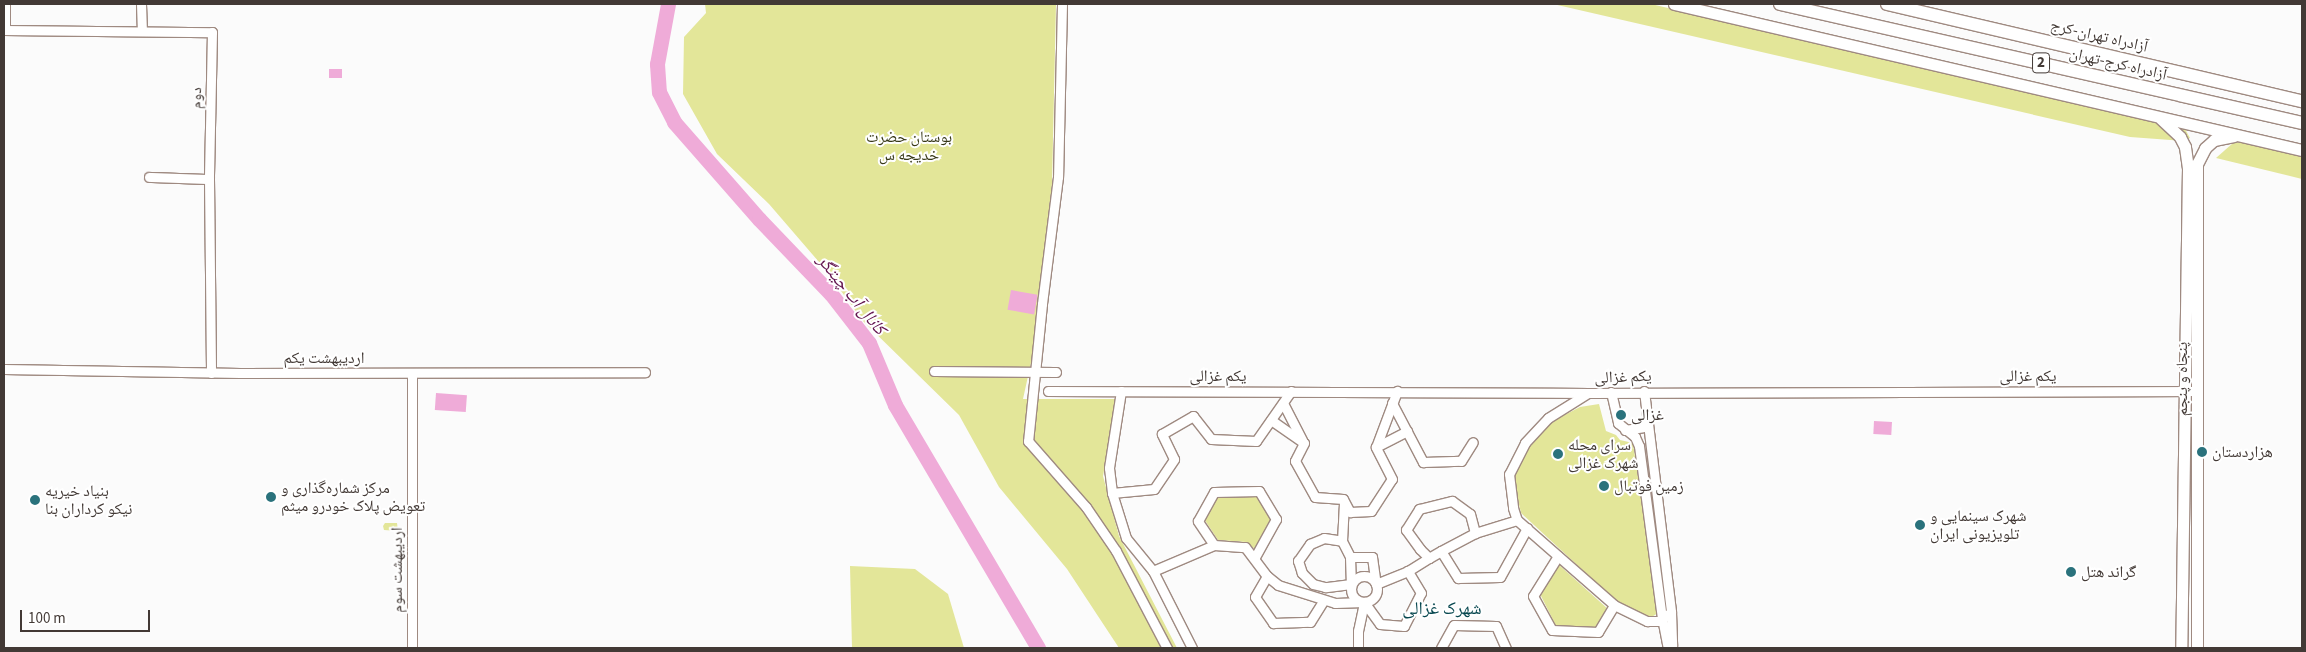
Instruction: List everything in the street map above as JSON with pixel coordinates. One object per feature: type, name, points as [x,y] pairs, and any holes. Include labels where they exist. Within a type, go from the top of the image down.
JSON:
[{"type":"highway","name":"آزادراه کرج-تهران","points":[[1780,4],[2302,123]]},
{"type":"highway","name":"آزادراه تهران-کرج","points":[[1887,4],[2302,101]]},
{"type":"main road","points":[[1674,4],[2302,150]]},
{"type":"main road","points":[[2160,117],[2180,137],[2192,166]]},
{"type":"main road","points":[[2192,166],[2205,148],[2214,140],[2238,135]]},
{"type":"main road","name":"پنجاه و پنجم","points":[[2181,648],[2185,391],[2192,166]]},
{"type":"main road","name":"پنجاه و پنجم","points":[[2192,166],[2198,391],[2197,648]]},
{"type":"street","points":[[4,30],[5,4]]},
{"type":"street","points":[[141,4],[142,31]]},
{"type":"street","points":[[1062,4],[1058,177],[1034,372],[1028,441],[1086,507],[1116,551],[1167,648]]},
{"type":"street","name":"دوم","points":[[4,30],[212,32],[209,179],[211,373]]},
{"type":"street","points":[[149,177],[209,179]]},
{"type":"street","name":"اردیبهشت یکم","points":[[4,369],[211,373],[644,372]]},
{"type":"street","points":[[934,371],[1056,372]]},
{"type":"street","name":"اردیبهشت سوم","points":[[412,373],[412,648]]},
{"type":"street","name":"یکم غزالی","points":[[1048,391],[1588,393],[1644,391],[2198,391]]},
{"type":"street","points":[[1121,391],[1110,468],[1112,493],[1126,538],[1153,571],[1192,648]]},
{"type":"street","points":[[1112,493],[1154,489],[1174,460],[1162,434],[1193,416],[1211,439],[1256,441],[1291,391]]},
{"type":"street","points":[[1344,499],[1350,512],[1371,511],[1392,479],[1376,447],[1397,391]]},
{"type":"street","points":[[1644,391],[1646,421],[1671,612],[1672,648]]},
{"type":"street","points":[[1611,392],[1618,423],[1635,437],[1668,648]]},
{"type":"street","points":[[1588,393],[1548,418],[1534,431],[1516,458],[1509,474],[1510,494],[1517,520],[1614,605],[1647,621],[1659,621],[1671,612]]},
{"type":"street","points":[[1283,403],[1304,443]]},
{"type":"street","points":[[1392,403],[1423,462],[1461,461],[1473,442]]},
{"type":"street","points":[[1271,420],[1304,443]]},
{"type":"street","points":[[1625,430],[1643,427],[1646,421]]},
{"type":"street","points":[[1376,447],[1407,431]]},
{"type":"street","points":[[1304,443],[1295,461],[1315,496],[1344,499]]},
{"type":"street","points":[[1643,480],[1654,478]]},
{"type":"street","points":[[1214,545],[1198,521],[1214,492],[1259,491],[1276,519],[1255,557]]},
{"type":"street","points":[[1344,499],[1342,541],[1350,558],[1353,596],[1364,602],[1380,624],[1404,626],[1422,593],[1408,571]]},
{"type":"street","points":[[1429,558],[1420,550],[1406,530],[1419,508],[1452,501],[1470,514],[1474,533]]},
{"type":"street","points":[[1376,584],[1408,571],[1474,533],[1517,520]]},
{"type":"street","points":[[1441,551],[1458,578],[1500,577],[1527,528]]},
{"type":"street","points":[[1342,541],[1324,538],[1310,544],[1298,561],[1302,573],[1313,584],[1325,587],[1351,584]]},
{"type":"street","points":[[1153,571],[1214,545],[1245,547],[1255,557],[1267,576],[1278,585],[1323,601],[1336,603],[1364,602],[1375,596],[1376,584],[1372,557],[1350,558]]},
{"type":"street","points":[[1558,556],[1532,596],[1552,630],[1598,632],[1614,605]]},
{"type":"street","points":[[1336,603],[1357,577],[1366,575],[1376,584]]},
{"type":"street","points":[[1267,576],[1255,596],[1273,623],[1310,622],[1323,601]]},
{"type":"street","points":[[1358,648],[1358,631],[1364,602]]},
{"type":"street","points":[[1441,648],[1454,625],[1496,626],[1506,648]]},
{"type":"green space","name":"بوستان حضرت خدیجه س","points":[[705,4],[1056,4],[1052,184],[1032,358],[1023,399],[1117,399],[1103,476],[1119,536],[1177,648],[1119,648],[1067,569],[999,487],[959,415],[863,321],[825,269],[769,204],[717,154],[683,94],[684,37],[706,13]]},
{"type":"green space","points":[[1553,4],[1651,4],[2185,129],[2190,138],[2184,141],[2130,137]]},
{"type":"green space","points":[[2241,142],[2302,156],[2302,179],[2216,158],[2233,143]]},
{"type":"green space","points":[[1599,404],[1606,431],[1616,435],[1620,440],[1633,443],[1658,613],[1650,618],[1617,602],[1521,513],[1512,475],[1522,456],[1549,423],[1580,407]]},
{"type":"green space","points":[[1217,496],[1257,496],[1271,521],[1255,549],[1246,542],[1218,540],[1204,519]]},
{"type":"green space","points":[[385,523],[397,523],[398,531],[384,530],[383,526]]},
{"type":"green space","points":[[1558,564],[1608,609],[1594,629],[1556,626],[1540,594]]},
{"type":"green space","points":[[850,566],[915,569],[948,594],[964,648],[852,648]]},
{"type":"shaded area","points":[[329,69],[342,69],[342,78],[329,78]]},
{"type":"shaded area","points":[[1011,290],[1038,295],[1034,314],[1008,310]]},
{"type":"shaded area","points":[[436,393],[467,395],[466,412],[435,410]]},
{"type":"shaded area","points":[[1874,421],[1892,422],[1891,435],[1873,434]]},
{"type":"waterway","name":"کانال آب چیتگر","points":[[668,4],[657,64],[659,92],[674,122],[759,219],[831,294],[869,343],[895,405],[1038,648]]},
{"type":"place","name":"غزالی","points":[[1621,415]]},
{"type":"place","name":"هزاردستان","points":[[2202,452]]},
{"type":"place","name":"سرای محله شهرک غزالی","points":[[1558,454]]},
{"type":"place","name":"زمین فوتبال","points":[[1604,486]]},
{"type":"place","name":"مرکز شماره‌گذاری و تعویض پلاک خودرو میثم","points":[[271,497]]},
{"type":"place","name":"بنیاد خیریه نیکو کرداران بنا","points":[[35,500]]},
{"type":"place","name":"شهرک سینمایی و تلویزیونی ایران","points":[[1920,525]]},
{"type":"place","name":"گراند هتل","points":[[2071,572]]},
{"type":"district","name":"شهرک غزالی","points":[[1442,609]]}]
